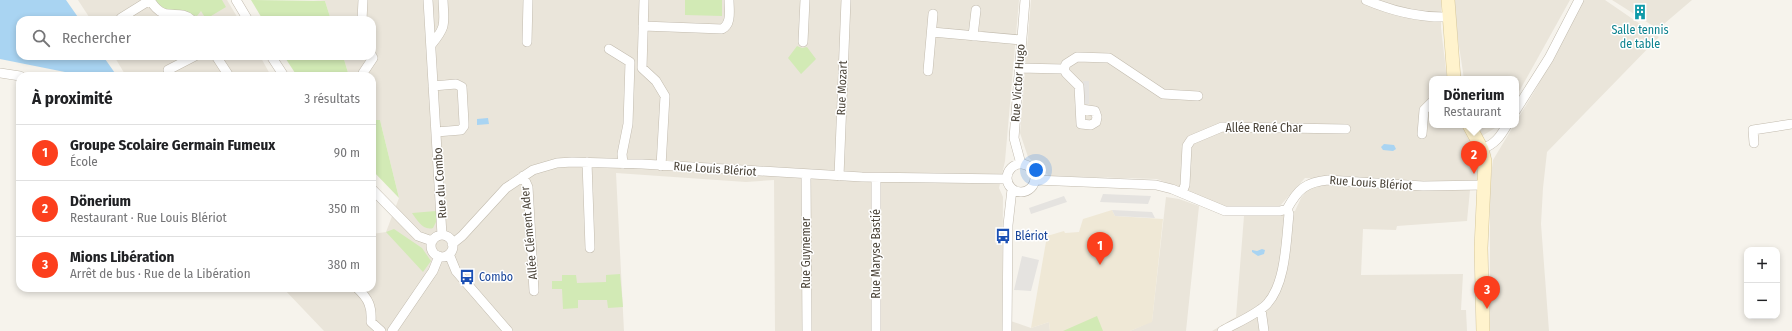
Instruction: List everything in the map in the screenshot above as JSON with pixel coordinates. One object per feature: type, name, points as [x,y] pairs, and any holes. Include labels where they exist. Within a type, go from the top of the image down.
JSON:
[{"type":"main road","points":[[1448,0],[1454,76]]},
{"type":"main road","points":[[1471,128],[1482,149],[1485,161],[1481,255],[1483,331]]},
{"type":"street","points":[[124,16],[150,0],[154,7],[163,14],[183,16]]},
{"type":"street","points":[[236,0],[246,16]]},
{"type":"street","points":[[362,16],[363,0]]},
{"type":"street","name":"Rue du Combo","points":[[428,0],[442,235]]},
{"type":"street","points":[[431,46],[444,27],[443,0]]},
{"type":"street","points":[[527,42],[528,0]]},
{"type":"street","points":[[644,0],[642,68],[656,81],[665,96],[661,166]]},
{"type":"street","points":[[644,26],[722,29],[727,27],[729,22],[729,0]]},
{"type":"street","points":[[803,42],[805,0]]},
{"type":"street","name":"Rue Mozart","points":[[839,176],[846,0]]},
{"type":"street","name":"Rue Victor Hugo","points":[[1021,164],[1014,138],[1025,0]]},
{"type":"street","points":[[1366,0],[1394,11],[1449,17]]},
{"type":"street","points":[[1519,105],[1549,58],[1578,0]]},
{"type":"street","points":[[973,36],[976,10]]},
{"type":"street","points":[[928,71],[933,14]]},
{"type":"street","points":[[932,32],[1022,40]]},
{"type":"street","points":[[609,49],[630,62],[628,124],[622,154],[622,164]]},
{"type":"street","points":[[1064,69],[1066,64],[1077,57],[1109,58],[1163,94],[1198,96]]},
{"type":"street","points":[[168,70],[187,60]]},
{"type":"street","points":[[219,60],[226,72]]},
{"type":"street","points":[[274,60],[282,72]]},
{"type":"street","points":[[364,72],[372,60]]},
{"type":"street","points":[[1019,68],[1064,69]]},
{"type":"street","points":[[1064,69],[1079,86],[1081,109]]},
{"type":"street","points":[[0,73],[16,75]]},
{"type":"street","name":"Rue du Combo","points":[[433,86],[456,84],[462,87],[464,126],[461,130],[436,132]]},
{"type":"street","points":[[1422,134],[1424,110],[1429,105]]},
{"type":"street","points":[[1754,143],[1753,130],[1792,124]]},
{"type":"street","name":"Allée René Char","points":[[1182,193],[1185,185],[1187,146],[1192,140],[1222,126],[1346,129]]},
{"type":"street","points":[[1482,149],[1491,146],[1498,140],[1505,128]]},
{"type":"street","points":[[587,162],[590,248]]},
{"type":"street","name":"Rue Louis Blériot","points":[[452,244],[462,236],[506,188],[533,170],[556,163],[587,162],[876,178],[1007,179]]},
{"type":"street","points":[[1007,331],[1008,225],[1012,189],[1007,179],[1009,172],[1014,166],[1021,164],[1031,169],[1035,180]]},
{"type":"street","name":"Rue Guynemer","points":[[806,174],[807,331]]},
{"type":"street","name":"Allée Clément Ader","points":[[522,176],[528,187],[534,291]]},
{"type":"street","name":"Rue Maryse Bastié","points":[[876,178],[876,331]]},
{"type":"street","points":[[1035,180],[1156,185],[1182,193],[1225,211],[1280,211],[1287,209],[1289,214],[1279,285],[1273,296],[1261,309],[1222,331]]},
{"type":"street","points":[[1010,207],[1022,192],[1028,190],[1035,180]]},
{"type":"street","name":"Rue Louis Blériot","points":[[1287,209],[1296,194],[1306,185],[1316,181],[1328,180],[1423,186],[1485,185]]},
{"type":"street","points":[[1012,189],[1022,192]]},
{"type":"street","points":[[376,193],[418,236],[432,241]]},
{"type":"street","points":[[392,331],[444,255],[452,249],[452,244],[449,238],[442,235],[436,236],[432,241],[432,250],[444,255],[508,331]]},
{"type":"street","points":[[362,292],[366,296],[371,305],[371,322],[381,331]]},
{"type":"street","points":[[1261,309],[1264,331]]},
{"type":"shaded area","points":[[78,0],[227,0],[237,16],[88,16]]},
{"type":"shaded area","points":[[313,0],[1019,0],[1005,161],[999,188],[1003,197],[1002,318],[1031,328],[1049,322],[1050,331],[775,331],[774,180],[746,182],[616,173],[624,331],[324,331],[287,292],[376,292],[376,233],[386,232],[399,198],[380,120],[376,120],[376,72],[348,72],[344,60],[376,60],[376,16],[330,16],[325,1]]},
{"type":"shaded area","points":[[1031,0],[1441,0],[1441,28],[1447,76],[1429,76],[1429,128],[1465,128],[1476,152],[1479,181],[1393,182],[1305,178],[1279,207],[1224,206],[1157,179],[1049,176],[1028,157],[1020,133]]},
{"type":"shaded area","points":[[1452,0],[1570,0],[1519,92],[1519,76],[1464,76]]},
{"type":"shaded area","points":[[1583,0],[1605,0],[1659,37],[1547,152],[1541,224],[1549,331],[1490,331],[1490,183],[1493,160],[1512,128],[1519,128],[1519,117],[1537,87]]},
{"type":"shaded area","points":[[1612,0],[1692,0],[1658,29]]},
{"type":"shaded area","points":[[116,60],[262,60],[269,72],[124,72]]},
{"type":"shaded area","points":[[1083,81],[1089,81],[1089,104],[1082,104]]},
{"type":"shaded area","points":[[1479,128],[1495,128],[1482,136]]},
{"type":"shaded area","points":[[1329,184],[1470,190],[1467,221],[1397,226],[1396,230],[1363,229],[1361,275],[1463,274],[1461,310],[1466,310],[1467,331],[1212,331],[1236,317],[1244,216],[1295,211],[1301,198],[1309,188]]},
{"type":"shaded area","points":[[1103,194],[1151,196],[1148,204],[1100,202]]},
{"type":"shaded area","points":[[1064,196],[1067,202],[1031,214],[1029,208]]},
{"type":"shaded area","points":[[1166,197],[1179,199],[1199,206],[1186,331],[1130,331],[1152,321]]},
{"type":"shaded area","points":[[1112,210],[1115,216],[1163,219],[1152,322],[1130,331],[1050,331],[1049,322],[1031,328],[1047,236],[1064,231],[1065,233],[1079,232],[1083,219]]},
{"type":"shaded area","points":[[1112,210],[1152,212],[1155,218],[1115,216]]},
{"type":"shaded area","points":[[1022,256],[1039,260],[1031,291],[1014,290]]},
{"type":"green space","points":[[156,0],[222,0],[226,7],[211,16],[204,16],[201,11],[197,16],[165,11],[155,2]]},
{"type":"green space","points":[[251,0],[325,1],[330,16],[261,16]]},
{"type":"green space","points":[[685,0],[722,0],[722,16],[685,15]]},
{"type":"green space","points":[[797,46],[802,48],[807,47],[816,59],[801,74],[788,58]]},
{"type":"green space","points":[[287,60],[344,60],[348,72],[294,72]]},
{"type":"green space","points":[[376,120],[380,120],[399,198],[376,174]]},
{"type":"green space","points":[[436,211],[437,220],[433,228],[429,229],[423,226],[412,213]]},
{"type":"green space","points":[[394,229],[422,248],[431,261],[423,272],[386,232]]},
{"type":"green space","points":[[620,274],[623,307],[608,308],[607,300],[578,300],[578,308],[563,309],[562,289],[552,289],[552,281],[562,281],[562,275],[576,275],[577,283],[606,282],[606,275]]},
{"type":"green space","points":[[1097,316],[1103,331],[1063,331]]},
{"type":"water","points":[[0,0],[66,0],[77,16],[16,16],[16,60],[106,60],[114,72],[65,72],[0,59]]},
{"type":"water","points":[[488,118],[489,124],[477,125],[477,119]]},
{"type":"water","points":[[1384,144],[1394,145],[1396,149],[1393,151],[1383,150],[1381,147]]},
{"type":"water","points":[[1262,249],[1265,250],[1264,254],[1258,256],[1252,252],[1252,250],[1257,251]]},
{"type":"place","name":"Salle tennis de table","points":[[1640,12]]},
{"type":"place","name":"Dönerium","points":[[1474,174]]},
{"type":"place","name":"Blériot","points":[[1003,236]]},
{"type":"place","name":"Groupe Scolaire Germain Fumeux","points":[[1100,265]]},
{"type":"place","name":"Combo","points":[[467,277]]},
{"type":"place","name":"Mions Libération","points":[[1487,309]]}]
